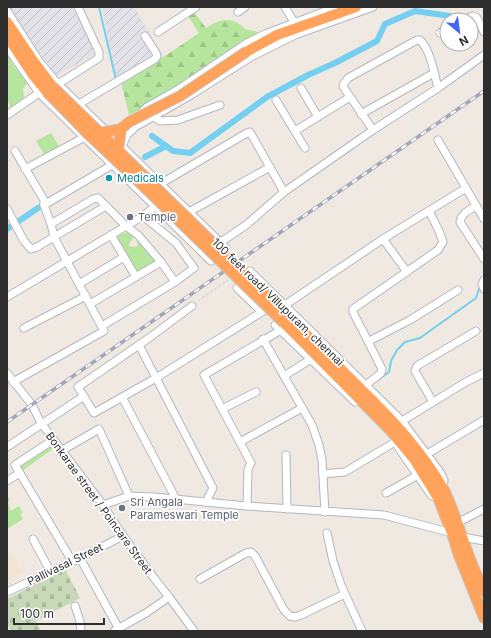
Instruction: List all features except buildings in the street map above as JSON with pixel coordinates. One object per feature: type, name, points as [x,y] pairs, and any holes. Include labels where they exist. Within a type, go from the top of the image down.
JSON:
[{"type":"highway","points":[[100,132],[121,129],[129,122],[180,96],[246,52],[277,36],[356,7]]},
{"type":"highway","name":"100 feet road/ Villupuram, chennai","points":[[7,22],[34,62],[50,90],[93,139],[284,322],[396,425],[420,455],[440,494],[458,523],[467,552],[484,592]]},
{"type":"highway","name":"100 feet road/ Villupuram, chennai","points":[[7,36],[33,76],[120,148],[284,322]]},
{"type":"highway","points":[[120,148],[121,129]]},
{"type":"highway","name":"100 feet road/ Villupuram, chennai","points":[[440,494],[458,553],[484,618]]},
{"type":"street","points":[[7,115],[50,90],[99,58],[99,52],[78,7]]},
{"type":"street","points":[[158,32],[196,7]]},
{"type":"street","points":[[238,12],[245,7]]},
{"type":"street","points":[[285,7],[294,22]]},
{"type":"street","points":[[144,122],[142,117],[143,111],[147,107],[179,89],[247,43],[294,22],[336,7]]},
{"type":"street","points":[[120,148],[127,135],[135,127],[187,98],[263,50],[295,35],[373,7]]},
{"type":"street","points":[[7,11],[39,61],[50,90],[79,104],[120,148],[224,245],[284,192],[373,130],[438,88],[484,55]]},
{"type":"street","points":[[479,22],[484,32]]},
{"type":"street","points":[[79,104],[155,58],[156,53],[145,36]]},
{"type":"street","points":[[373,130],[343,85],[348,78],[417,40],[420,40],[424,43],[438,88]]},
{"type":"street","points":[[7,47],[50,90],[83,138],[211,261]]},
{"type":"street","points":[[219,62],[226,73]]},
{"type":"street","points":[[361,114],[434,73]]},
{"type":"street","points":[[301,88],[318,117]]},
{"type":"street","points":[[295,131],[350,97]]},
{"type":"street","points":[[276,100],[305,148]]},
{"type":"street","points":[[154,117],[160,121],[178,120],[220,105]]},
{"type":"street","points":[[160,184],[250,132],[284,192]]},
{"type":"street","points":[[25,169],[83,138]]},
{"type":"street","points":[[438,140],[484,220]]},
{"type":"street","points":[[10,379],[104,331],[54,237],[44,205],[44,200],[15,151]]},
{"type":"street","points":[[44,205],[112,165]]},
{"type":"street","points":[[189,212],[270,167]]},
{"type":"street","points":[[285,305],[383,239],[466,188]]},
{"type":"street","points":[[7,296],[142,216],[155,207],[170,193]]},
{"type":"street","points":[[51,224],[93,198],[98,198],[126,226],[138,235],[161,262],[175,282]]},
{"type":"street","points":[[8,210],[21,235],[28,246],[32,248],[37,247],[106,206]]},
{"type":"street","points":[[476,206],[463,214],[460,222],[484,259]]},
{"type":"street","points":[[366,385],[383,370],[353,312],[353,309],[433,254],[442,245],[439,231],[429,211]]},
{"type":"street","points":[[102,326],[175,282],[194,268],[176,243],[142,216]]},
{"type":"street","points":[[111,235],[136,277]]},
{"type":"street","points":[[383,239],[407,272]]},
{"type":"street","points":[[79,284],[124,257]]},
{"type":"street","points":[[90,304],[161,262]]},
{"type":"street","points":[[250,271],[285,305],[284,322],[311,359],[395,442],[431,495],[440,494],[443,477],[402,421],[366,385],[284,322]]},
{"type":"street","points":[[484,280],[482,284],[484,289]]},
{"type":"street","points":[[192,306],[171,323],[78,387],[94,413],[156,378],[262,312],[237,288]]},
{"type":"street","points":[[369,341],[410,320],[458,290]]},
{"type":"street","points":[[24,328],[86,296]]},
{"type":"street","points":[[247,506],[248,469],[251,463],[204,375],[263,339],[284,322]]},
{"type":"street","points":[[433,402],[415,371],[417,366],[476,331]]},
{"type":"street","points":[[263,339],[312,425],[319,445],[322,460],[325,512]]},
{"type":"street","points":[[139,344],[214,488],[206,502]]},
{"type":"street","points":[[284,376],[311,359]]},
{"type":"street","points":[[402,421],[484,373]]},
{"type":"street","name":"Bonkarae street / Poincare Street","points":[[10,379],[32,405],[41,423],[103,505],[123,536],[194,631]]},
{"type":"street","points":[[222,409],[256,392]]},
{"type":"street","points":[[7,447],[41,423],[84,396]]},
{"type":"street","points":[[122,397],[176,500]]},
{"type":"street","points":[[240,442],[302,408]]},
{"type":"street","points":[[427,454],[484,420]]},
{"type":"street","points":[[62,451],[100,429],[129,496]]},
{"type":"street","points":[[54,440],[15,465],[72,561]]},
{"type":"street","points":[[323,474],[344,472],[395,442]]},
{"type":"street","points":[[286,455],[288,509]]},
{"type":"street","points":[[7,481],[20,473]]},
{"type":"street","points":[[386,493],[418,475]]},
{"type":"street","points":[[103,505],[129,496],[325,512],[384,515],[452,533]]},
{"type":"street","points":[[458,523],[484,509]]},
{"type":"street","points":[[328,533],[333,561],[345,594],[362,631]]},
{"type":"street","name":"Pallivasal Street","points":[[7,592],[123,536]]},
{"type":"street","points":[[463,537],[484,541]]},
{"type":"street","points":[[33,539],[50,572]]},
{"type":"street","points":[[200,579],[246,553],[251,552],[255,556],[284,610],[290,616],[301,615],[345,594]]},
{"type":"street","points":[[80,558],[118,630],[169,597]]},
{"type":"street","points":[[76,606],[81,631]]},
{"type":"path","points":[[192,306],[228,280],[237,288]]},
{"type":"shaded area","points":[[8,7],[75,7],[97,53],[56,76]]},
{"type":"shaded area","points":[[102,7],[134,7],[163,56],[116,81]]},
{"type":"shaded area","points":[[7,547],[23,572],[7,581]]},
{"type":"green space","points":[[194,12],[206,28],[217,22],[228,20],[236,22],[246,29],[256,31],[259,35],[179,89],[129,115],[121,82],[168,54],[199,33],[188,16]]},
{"type":"green space","points":[[7,53],[11,57],[11,62],[27,83],[23,89],[24,98],[19,104],[11,109],[7,99]]},
{"type":"green space","points":[[51,133],[59,146],[44,154],[36,141]]},
{"type":"green space","points":[[128,232],[134,237],[128,245],[132,247],[138,246],[137,242],[140,241],[156,261],[137,274],[117,238],[119,235]]},
{"type":"green space","points":[[51,443],[54,448],[22,471],[19,466]]},
{"type":"green space","points":[[7,494],[10,500],[8,502],[11,511],[19,506],[23,512],[20,514],[23,519],[7,529]]},
{"type":"green space","points":[[65,569],[80,598],[36,621],[41,631],[11,631],[7,623],[7,599]]},
{"type":"waterway","points":[[99,7],[116,80]]},
{"type":"waterway","points":[[152,136],[173,151],[190,153],[267,97],[377,41],[385,24],[415,11],[439,14]]},
{"type":"waterway","points":[[145,157],[166,146]]},
{"type":"waterway","points":[[7,229],[47,203]]},
{"type":"waterway","points":[[378,380],[389,372],[391,361],[397,350],[405,342],[420,338],[476,298],[479,289]]},
{"type":"railway","points":[[7,422],[484,91]]},
{"type":"place","name":"Medicals","points":[[109,178]]},
{"type":"place","name":"Temple","points":[[130,217]]},
{"type":"place","name":"Sri Angala Parameswari Temple","points":[[122,508]]}]
